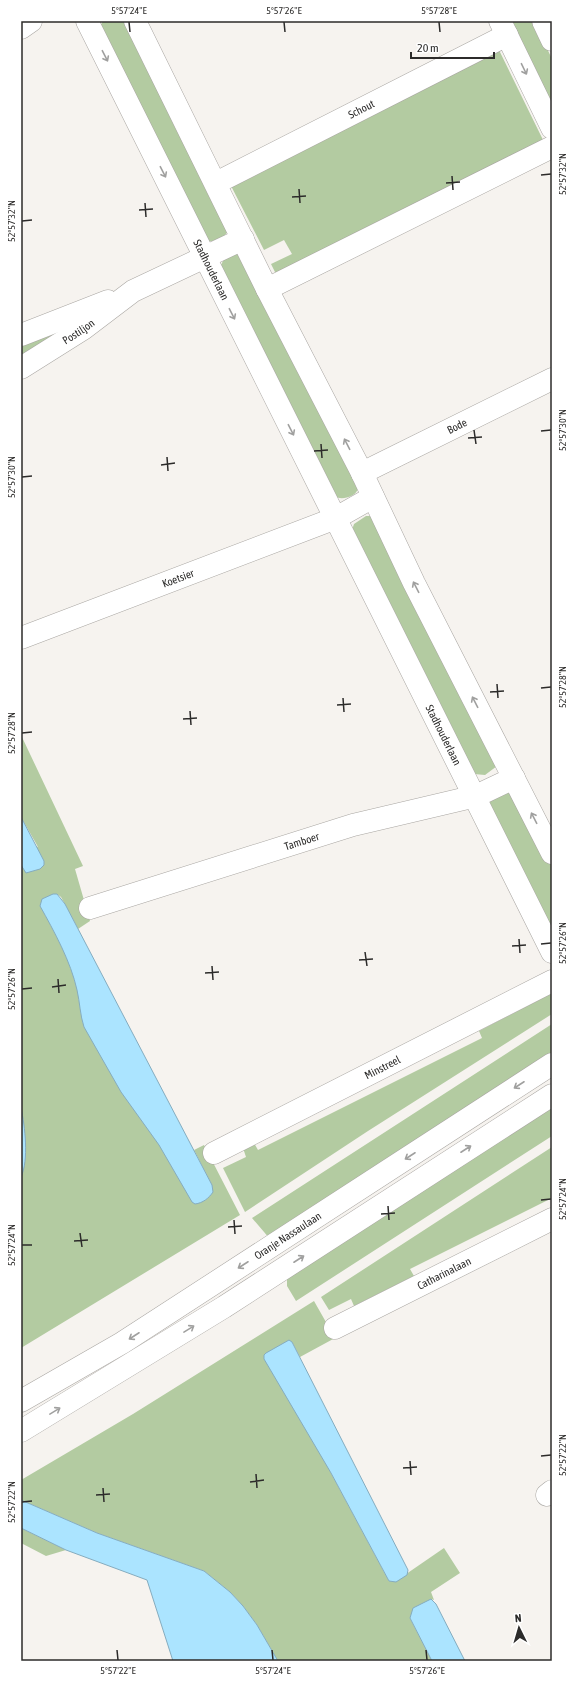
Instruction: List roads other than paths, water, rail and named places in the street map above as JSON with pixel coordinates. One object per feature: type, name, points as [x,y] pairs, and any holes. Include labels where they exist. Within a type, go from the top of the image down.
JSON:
[{"type":"street","points":[[21,28],[31,21]]},
{"type":"street","name":"Stadhouderlaan","points":[[87,21],[476,796],[552,952]]},
{"type":"street","points":[[135,21],[267,289],[362,473],[418,590],[552,853]]},
{"type":"street","points":[[543,21],[552,40]]},
{"type":"street","points":[[504,28],[552,128]]},
{"type":"street","name":"Schout","points":[[216,183],[504,28]]},
{"type":"street","points":[[267,289],[552,147]]},
{"type":"street","name":"Postiljon","points":[[21,335],[133,292],[206,258],[243,238]]},
{"type":"street","name":"Postiljon","points":[[21,368],[83,329],[133,292]]},
{"type":"street","name":"Bode","points":[[362,473],[552,379]]},
{"type":"street","points":[[336,518],[373,497]]},
{"type":"street","name":"Koetsier","points":[[21,638],[336,518]]},
{"type":"street","name":"Tamboer","points":[[90,908],[353,825],[476,796],[514,778]]},
{"type":"street","name":"Minstreel","points":[[214,1153],[552,981]]},
{"type":"street","name":"Oranje Nassaulaan","points":[[21,1401],[122,1344],[552,1064]]},
{"type":"street","points":[[21,1431],[224,1307],[552,1095]]},
{"type":"street","name":"Catharinalaan","points":[[335,1328],[552,1219]]},
{"type":"water","points":[[21,817],[44,861],[44,865],[40,869],[26,873],[21,865]]},
{"type":"water","points":[[53,894],[57,894],[65,904],[212,1185],[213,1192],[203,1201],[195,1204],[192,1202],[159,1145],[121,1092],[84,1027],[77,990],[71,969],[40,906],[42,899]]},
{"type":"water","points":[[21,1108],[26,1152],[21,1177]]},
{"type":"water","points":[[289,1340],[292,1342],[408,1570],[407,1575],[396,1582],[389,1581],[331,1473],[264,1359],[264,1355],[266,1353]]},
{"type":"water","points":[[21,1500],[97,1533],[204,1571],[230,1592],[243,1606],[257,1625],[278,1661],[173,1661],[147,1580],[66,1550],[21,1528]]},
{"type":"water","points":[[431,1599],[436,1604],[465,1661],[432,1661],[410,1618],[413,1608]]}]
